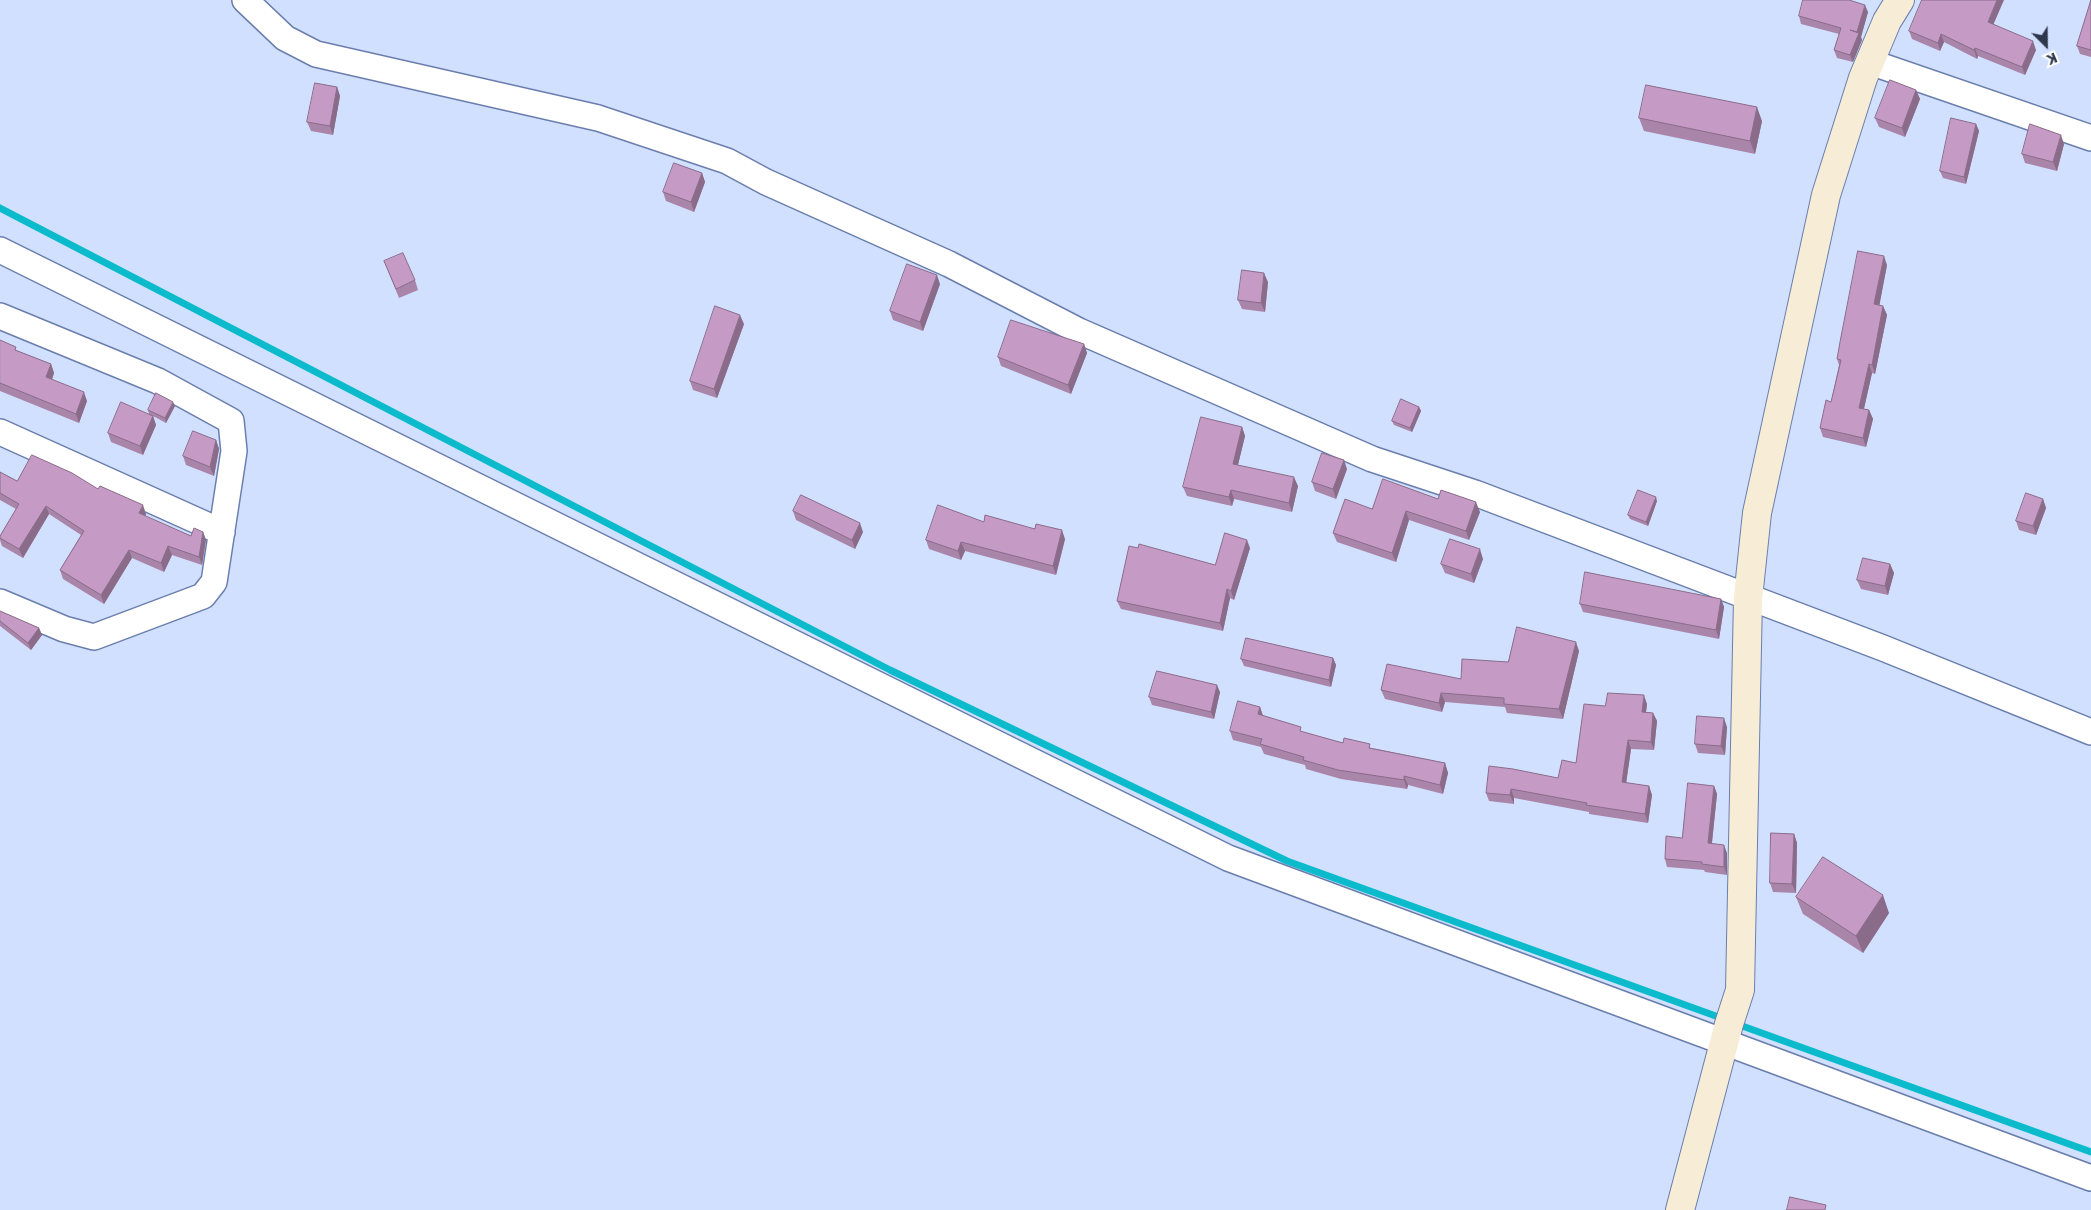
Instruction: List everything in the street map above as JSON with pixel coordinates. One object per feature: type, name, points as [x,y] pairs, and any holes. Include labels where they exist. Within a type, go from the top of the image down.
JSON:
[{"type":"street","points":[[245,0],[285,38],[316,54],[598,118],[727,161],[766,182],[949,264],[1079,330],[1364,456],[1475,493],[1883,648],[2091,732]]},
{"type":"street","points":[[1680,1210],[1726,1033],[1740,990],[1748,598],[1757,513],[1826,195],[1870,62],[1887,22],[1900,0]]},
{"type":"street","points":[[1870,62],[2091,138]]},
{"type":"street","points":[[0,250],[1228,858],[1726,1033],[2091,1178]]},
{"type":"street","points":[[0,316],[158,381],[231,421],[234,452],[214,582],[203,596],[94,637],[64,629],[0,602]]},
{"type":"street","points":[[0,432],[222,532]]},
{"type":"building","points":[[1803,0],[1849,0],[1865,5],[1857,32],[1850,30],[1859,33],[1850,55],[1834,50],[1841,28],[1799,16]]},
{"type":"building","points":[[1922,0],[1997,0],[1988,22],[2033,41],[2022,67],[1975,48],[1974,50],[1941,34],[1938,43],[1909,31]]},
{"type":"building","points":[[2091,0],[2091,50],[2077,46]]},
{"type":"building","points":[[1890,80],[1916,90],[1902,128],[1875,118]]},
{"type":"building","points":[[315,83],[337,87],[330,126],[307,122]]},
{"type":"building","points":[[1646,85],[1757,107],[1750,141],[1639,118]]},
{"type":"building","points":[[1951,118],[1976,124],[1964,177],[1940,171]]},
{"type":"building","points":[[2030,124],[2061,135],[2053,162],[2022,154]]},
{"type":"building","points":[[674,163],[702,173],[691,202],[663,192]]},
{"type":"building","points":[[1858,251],[1884,256],[1874,304],[1883,306],[1872,365],[1869,364],[1859,408],[1869,410],[1863,438],[1820,428],[1826,400],[1831,402],[1841,360],[1837,359]]},
{"type":"building","points":[[403,253],[415,280],[396,289],[384,261]]},
{"type":"building","points":[[907,264],[937,275],[920,322],[890,311]]},
{"type":"building","points":[[1242,270],[1264,273],[1261,303],[1238,300]]},
{"type":"building","points":[[715,306],[740,315],[714,389],[690,381]]},
{"type":"building","points":[[1011,320],[1084,344],[1068,385],[998,357]]},
{"type":"building","points":[[0,340],[16,347],[15,350],[51,364],[46,377],[84,392],[76,414],[0,383]]},
{"type":"building","points":[[156,393],[173,402],[165,418],[148,410]]},
{"type":"building","points":[[1401,399],[1419,407],[1410,428],[1392,421]]},
{"type":"building","points":[[121,402],[153,416],[140,446],[108,433]]},
{"type":"building","points":[[1201,417],[1242,427],[1233,464],[1294,477],[1289,503],[1231,490],[1229,497],[1183,487]]},
{"type":"building","points":[[193,431],[216,440],[210,467],[183,456]]},
{"type":"building","points":[[1322,453],[1344,460],[1333,489],[1312,482]]},
{"type":"building","points":[[32,455],[72,473],[98,489],[100,486],[143,505],[139,513],[191,536],[194,528],[203,532],[199,557],[168,546],[161,563],[129,550],[101,595],[60,570],[84,531],[46,506],[19,549],[0,538],[19,504],[0,493],[0,472],[17,481]]},
{"type":"building","points":[[1383,479],[1438,499],[1441,490],[1476,502],[1466,531],[1406,511],[1392,553],[1333,533],[1345,499],[1372,509]]},
{"type":"building","points":[[1638,490],[1656,497],[1646,522],[1628,515]]},
{"type":"building","points":[[2026,493],[2043,499],[2033,526],[2016,521]]},
{"type":"building","points":[[801,495],[860,523],[852,540],[793,511]]},
{"type":"building","points":[[938,505],[984,522],[985,515],[1035,529],[1036,524],[1062,530],[1053,566],[961,542],[958,551],[926,540]]},
{"type":"building","points":[[1225,533],[1247,540],[1231,591],[1227,589],[1220,623],[1117,601],[1129,546],[1138,548],[1139,544],[1215,565]]},
{"type":"building","points":[[1450,539],[1480,549],[1471,574],[1441,564]]},
{"type":"building","points":[[1863,558],[1890,564],[1885,586],[1857,580]]},
{"type":"building","points":[[1585,572],[1721,599],[1716,630],[1580,604]]},
{"type":"building","points":[[0,611],[39,628],[28,643],[0,621]]},
{"type":"building","points":[[1517,627],[1576,642],[1559,709],[1504,704],[1504,698],[1441,693],[1439,703],[1381,690],[1387,664],[1461,679],[1462,659],[1508,662]]},
{"type":"building","points":[[1246,638],[1333,658],[1329,680],[1241,659]]},
{"type":"building","points":[[1157,671],[1217,685],[1211,712],[1149,697]]},
{"type":"building","points":[[1608,693],[1644,695],[1642,712],[1653,713],[1651,742],[1628,740],[1622,782],[1649,786],[1645,814],[1586,805],[1587,803],[1511,789],[1510,795],[1486,793],[1489,766],[1558,778],[1562,760],[1576,763],[1584,704],[1605,706]]},
{"type":"building","points":[[1238,701],[1260,707],[1258,714],[1301,727],[1300,731],[1343,743],[1344,738],[1370,744],[1369,748],[1445,763],[1440,785],[1404,776],[1404,780],[1338,770],[1303,760],[1304,757],[1260,744],[1262,739],[1230,731]]},
{"type":"building","points":[[1697,716],[1724,718],[1721,746],[1695,744]]},
{"type":"building","points":[[1688,783],[1714,786],[1708,843],[1724,845],[1724,867],[1702,864],[1702,862],[1665,859],[1666,836],[1682,838]]},
{"type":"building","points":[[1771,833],[1794,834],[1792,884],[1770,883]]},
{"type":"building","points":[[1823,857],[1883,895],[1856,936],[1796,897]]},
{"type":"building","points":[[1790,1197],[1826,1205],[1825,1210],[1787,1210]]},
{"type":"waterway","points":[[0,208],[890,670],[1287,861],[1724,1019]]},
{"type":"waterway","points":[[1734,1023],[2091,1152]]}]
